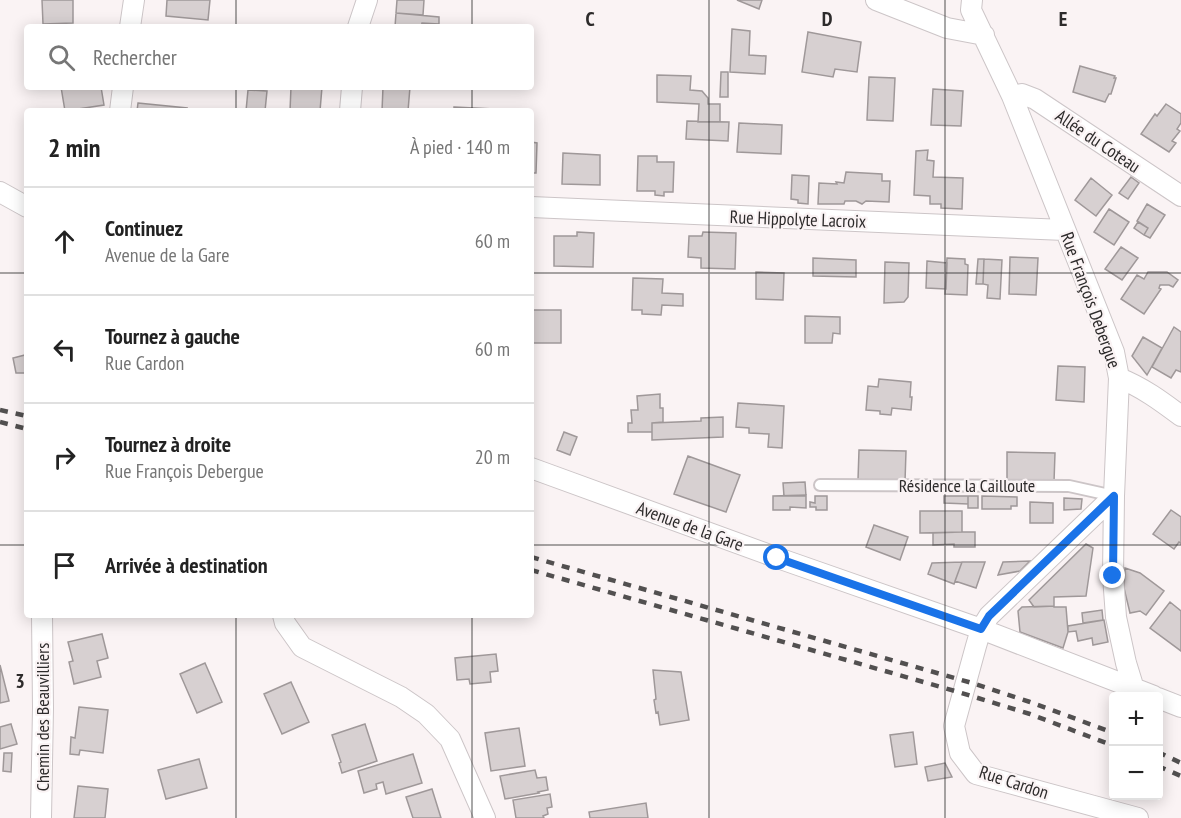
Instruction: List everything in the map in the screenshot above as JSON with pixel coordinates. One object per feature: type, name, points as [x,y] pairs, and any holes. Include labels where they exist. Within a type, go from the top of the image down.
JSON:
[{"type":"street","points":[[130,24],[134,0]]},
{"type":"street","points":[[359,24],[367,0]]},
{"type":"street","points":[[876,0],[947,28],[984,35]]},
{"type":"street","name":"Rue François Debergue","points":[[972,0],[971,10],[1012,96],[1114,352],[1119,378],[1113,576],[1116,617],[1134,689]]},
{"type":"street","points":[[120,108],[123,90]]},
{"type":"street","points":[[350,108],[352,90]]},
{"type":"street","name":"Allée du Coteau","points":[[1012,96],[1022,94],[1035,99],[1181,196]]},
{"type":"street","points":[[0,192],[24,205]]},
{"type":"street","name":"Rue Hippolyte Lacroix","points":[[534,207],[1065,230]]},
{"type":"street","points":[[1119,378],[1148,392],[1181,416]]},
{"type":"street","name":"Avenue de la Gare","points":[[534,469],[777,558],[981,629],[1143,692]]},
{"type":"street","name":"Rue Cardon","points":[[1114,496],[989,616],[981,629],[954,726],[960,753],[975,774],[1138,818]]},
{"type":"street","name":"Chemin des Beauvilliers","points":[[41,818],[44,708],[42,618]]},
{"type":"street","points":[[284,618],[285,623],[302,647],[401,697],[426,714],[450,739],[485,818]]},
{"type":"street","points":[[1163,700],[1181,707]]},
{"type":"lane","name":"Résidence la Cailloute","points":[[820,485],[1069,486],[1114,496]]},
{"type":"building","points":[[42,0],[73,0],[73,23],[43,24]]},
{"type":"building","points":[[167,0],[210,0],[208,20],[166,16]]},
{"type":"building","points":[[397,0],[424,0],[423,15],[396,13]]},
{"type":"building","points":[[737,0],[762,0],[759,9]]},
{"type":"building","points":[[396,13],[439,17],[439,24],[395,24]]},
{"type":"building","points":[[732,29],[750,31],[749,55],[766,56],[765,74],[730,72]]},
{"type":"building","points":[[808,32],[861,42],[857,72],[835,69],[833,77],[802,72]]},
{"type":"building","points":[[1080,66],[1115,76],[1111,94],[1105,102],[1073,92]]},
{"type":"building","points":[[721,72],[728,72],[728,97],[720,97]]},
{"type":"building","points":[[657,75],[691,76],[690,90],[702,91],[708,98],[708,104],[720,104],[720,122],[698,122],[699,104],[657,102]]},
{"type":"building","points":[[869,77],[895,78],[893,121],[867,120]]},
{"type":"building","points":[[933,89],[963,91],[961,126],[931,125]]},
{"type":"building","points":[[62,90],[102,90],[104,105],[64,108]]},
{"type":"building","points":[[248,90],[267,91],[265,108],[246,108]]},
{"type":"building","points":[[291,90],[322,90],[320,108],[290,108]]},
{"type":"building","points":[[383,90],[410,90],[408,108],[382,108]]},
{"type":"building","points":[[138,103],[187,108],[137,108]]},
{"type":"building","points":[[1166,104],[1181,114],[1181,123],[1177,129],[1180,131],[1172,141],[1176,143],[1169,152],[1141,134],[1155,114],[1157,116]]},
{"type":"building","points":[[687,121],[729,122],[728,141],[686,139]]},
{"type":"building","points":[[739,123],[782,125],[781,154],[737,152]]},
{"type":"building","points":[[534,142],[537,143],[536,173],[534,173]]},
{"type":"building","points":[[928,150],[927,160],[934,161],[933,177],[963,178],[962,209],[941,208],[941,204],[930,204],[930,196],[914,195],[916,151]]},
{"type":"building","points":[[563,153],[600,155],[600,185],[562,184]]},
{"type":"building","points":[[638,156],[657,156],[657,162],[674,162],[673,192],[664,192],[664,196],[655,195],[655,191],[637,191]]},
{"type":"building","points":[[846,172],[882,174],[882,181],[890,181],[889,202],[866,201],[862,204],[856,201],[845,201],[844,204],[818,204],[819,183],[844,183]]},
{"type":"building","points":[[792,175],[809,176],[808,204],[798,203],[798,200],[791,199]]},
{"type":"building","points":[[1131,177],[1139,183],[1128,199],[1119,193]]},
{"type":"building","points":[[1091,178],[1112,195],[1096,216],[1075,200]]},
{"type":"building","points":[[1147,204],[1165,215],[1150,238],[1144,235],[1148,228],[1137,221]]},
{"type":"building","points":[[1109,209],[1129,222],[1114,245],[1094,232]]},
{"type":"building","points":[[1138,222],[1148,228],[1144,235],[1134,228]]},
{"type":"building","points":[[577,232],[594,233],[593,267],[554,266],[554,236],[577,236]]},
{"type":"building","points":[[703,232],[736,233],[735,269],[701,268],[701,258],[688,257],[689,236],[702,236]]},
{"type":"building","points":[[1121,247],[1138,258],[1122,280],[1105,269]]},
{"type":"building","points":[[1010,257],[1038,258],[1036,295],[1009,294]]},
{"type":"building","points":[[813,258],[856,260],[856,277],[813,276]]},
{"type":"building","points":[[947,258],[965,259],[965,264],[968,265],[967,295],[945,294]]},
{"type":"building","points":[[978,259],[984,259],[983,284],[976,284]]},
{"type":"building","points":[[984,259],[1002,260],[1000,299],[987,298],[988,285],[983,284]]},
{"type":"building","points":[[927,261],[947,263],[946,289],[926,288]]},
{"type":"building","points":[[885,262],[909,263],[908,297],[904,302],[884,303]]},
{"type":"building","points":[[756,272],[784,273],[783,300],[756,299]]},
{"type":"building","points":[[1148,272],[1167,272],[1178,280],[1173,287],[1160,285],[1161,289],[1144,314],[1121,299],[1137,275],[1144,279]]},
{"type":"building","points":[[633,278],[663,279],[662,293],[683,294],[683,306],[662,305],[661,315],[642,314],[642,310],[632,310]]},
{"type":"building","points":[[534,310],[561,310],[561,343],[534,343]]},
{"type":"building","points":[[805,316],[840,317],[840,334],[833,333],[832,343],[805,343]]},
{"type":"building","points":[[1174,327],[1181,332],[1181,372],[1176,370],[1171,378],[1152,367]]},
{"type":"building","points":[[1143,337],[1162,348],[1147,375],[1132,356]]},
{"type":"building","points":[[24,355],[24,373],[16,373],[13,358]]},
{"type":"building","points":[[1058,366],[1085,367],[1084,402],[1056,400]]},
{"type":"building","points":[[879,379],[911,382],[911,410],[892,408],[891,415],[866,410],[868,386],[878,387]]},
{"type":"building","points":[[660,394],[663,422],[652,423],[652,432],[628,432],[628,423],[632,423],[631,410],[638,410],[637,396]]},
{"type":"building","points":[[738,403],[784,406],[782,448],[768,447],[769,434],[749,433],[749,428],[736,427]]},
{"type":"building","points":[[723,417],[723,437],[652,440],[652,423],[701,421],[701,418]]},
{"type":"building","points":[[564,432],[577,437],[570,455],[557,450]]},
{"type":"building","points":[[859,450],[906,451],[905,482],[858,480]]},
{"type":"building","points":[[1007,452],[1055,453],[1054,482],[1007,481]]},
{"type":"building","points":[[688,456],[740,475],[726,512],[674,494]]},
{"type":"building","points":[[805,482],[806,496],[784,496],[783,483]]},
{"type":"building","points":[[806,495],[806,508],[790,507],[790,510],[773,510],[773,496]]},
{"type":"building","points":[[815,496],[827,496],[827,510],[816,510],[816,507],[810,507],[810,502],[815,503]]},
{"type":"building","points":[[944,496],[968,496],[968,504],[944,503]]},
{"type":"building","points":[[968,496],[978,496],[978,508],[968,508]]},
{"type":"building","points":[[982,496],[1017,497],[1017,506],[1011,506],[1011,509],[982,509]]},
{"type":"building","points":[[1064,498],[1082,499],[1081,509],[1064,510]]},
{"type":"building","points":[[1030,502],[1053,503],[1053,523],[1030,523]]},
{"type":"building","points":[[1171,510],[1181,517],[1181,544],[1179,542],[1174,549],[1153,534]]},
{"type":"building","points":[[920,511],[962,511],[962,532],[920,533]]},
{"type":"building","points":[[874,525],[908,537],[900,560],[866,547]]},
{"type":"building","points":[[975,532],[975,547],[954,547],[954,544],[933,545],[933,533]]},
{"type":"building","points":[[1086,544],[1093,548],[1086,596],[1054,597],[1054,606],[1034,607],[1029,600]]},
{"type":"building","points":[[1030,561],[1020,571],[998,575],[1003,562]]},
{"type":"building","points":[[962,562],[954,584],[928,574],[932,563]]},
{"type":"building","points":[[962,562],[985,562],[976,588],[955,581]]},
{"type":"building","points":[[1125,568],[1140,573],[1164,591],[1146,615],[1140,611],[1130,613],[1124,588]]},
{"type":"building","points":[[1170,602],[1181,611],[1181,651],[1150,628]]},
{"type":"building","points":[[1022,607],[1066,607],[1068,632],[1063,648],[1020,632],[1018,611]]},
{"type":"building","points":[[1102,610],[1103,620],[1083,623],[1082,613]]},
{"type":"building","points":[[1104,620],[1108,642],[1093,645],[1092,638],[1078,641],[1076,631],[1068,632],[1068,626]]},
{"type":"building","points":[[102,634],[108,658],[97,661],[101,677],[74,684],[69,662],[73,661],[68,642]]},
{"type":"building","points":[[496,654],[498,671],[490,672],[491,682],[470,684],[469,679],[457,680],[455,658]]},
{"type":"building","points":[[205,663],[222,702],[197,713],[180,674]]},
{"type":"building","points":[[0,665],[9,701],[0,703]]},
{"type":"building","points":[[653,670],[681,672],[689,720],[660,725],[654,700],[656,699]]},
{"type":"building","points":[[291,682],[309,722],[282,734],[264,694]]},
{"type":"building","points":[[79,707],[108,710],[103,753],[80,750],[79,755],[70,754],[71,737],[75,738]]},
{"type":"building","points":[[11,724],[17,744],[0,749],[0,727]]},
{"type":"building","points":[[365,724],[377,761],[342,773],[339,763],[341,762],[332,735]]},
{"type":"building","points":[[519,728],[525,766],[491,771],[485,733]]},
{"type":"building","points":[[913,732],[917,764],[895,767],[890,735]]},
{"type":"building","points":[[4,753],[12,753],[11,772],[3,771]]},
{"type":"building","points":[[413,754],[422,783],[386,794],[383,782],[376,784],[377,789],[364,793],[358,771]]},
{"type":"building","points":[[199,759],[207,788],[166,799],[158,770]]},
{"type":"building","points":[[945,763],[952,777],[928,781],[925,767]]},
{"type":"building","points":[[535,770],[537,778],[546,777],[548,790],[505,799],[500,776]]},
{"type":"building","points":[[78,786],[108,789],[105,818],[74,818]]},
{"type":"building","points":[[432,789],[441,818],[413,818],[406,797]]},
{"type":"building","points":[[550,794],[552,807],[547,808],[548,814],[543,816],[544,818],[516,818],[513,800]]},
{"type":"building","points":[[646,803],[648,818],[590,818],[589,812]]},
{"type":"railway","points":[[0,410],[24,415]]},
{"type":"railway","points":[[0,422],[24,428]]},
{"type":"railway","points":[[534,558],[972,683],[1109,731]]},
{"type":"railway","points":[[534,571],[955,691],[1030,714],[1109,744]]},
{"type":"railway","points":[[1163,754],[1181,763]]},
{"type":"railway","points":[[1163,768],[1181,776]]},
{"type":"route","points":[[777,558],[981,629],[989,616],[1114,496],[1113,576]]}]
